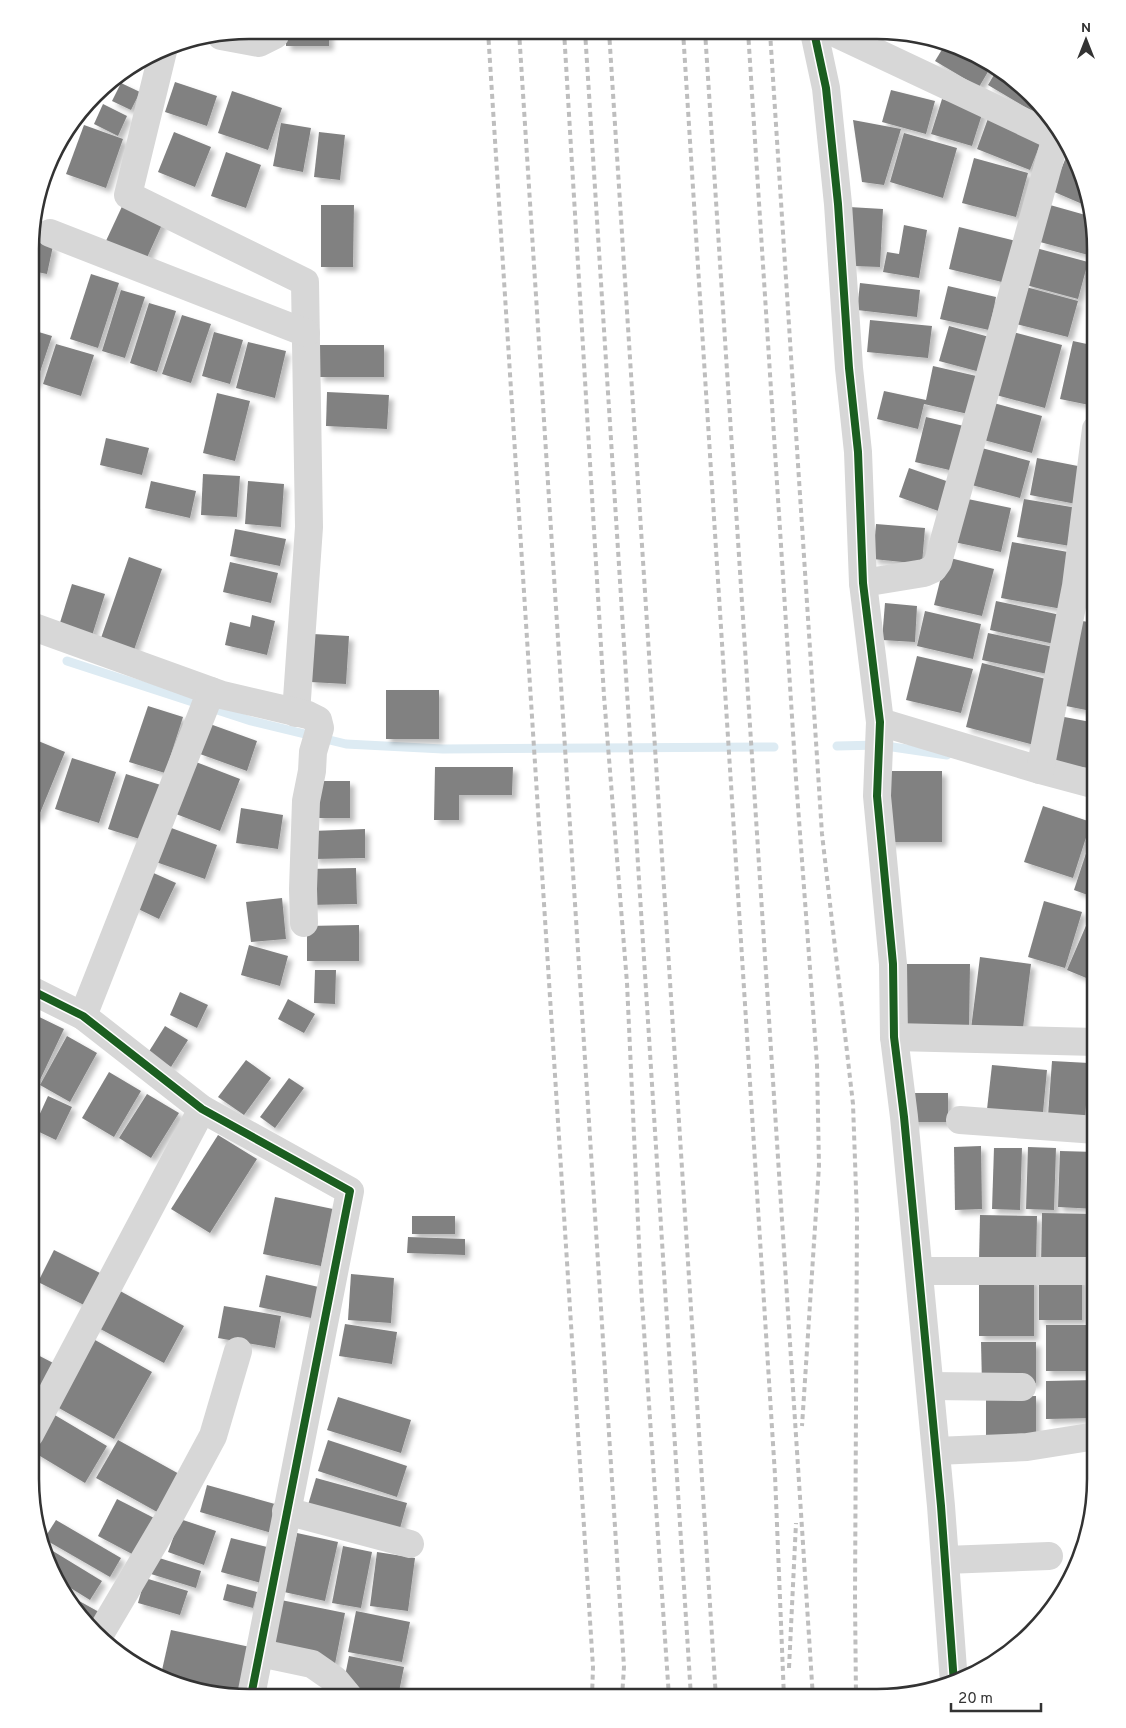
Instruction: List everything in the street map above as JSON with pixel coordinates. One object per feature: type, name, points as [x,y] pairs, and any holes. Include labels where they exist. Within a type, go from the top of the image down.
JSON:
[{"type":"street","points":[[235,39],[259,44],[266,39]]},
{"type":"street","points":[[816,39],[826,88],[838,204],[849,368],[858,452],[862,583],[880,722],[877,796],[893,964],[894,1037],[904,1117],[930,1386],[953,1675]]},
{"type":"street","points":[[848,39],[1055,138]]},
{"type":"street","points":[[161,58],[128,195],[305,282],[309,527],[296,713]]},
{"type":"street","points":[[862,583],[924,573],[933,569],[938,562],[1060,146]]},
{"type":"street","points":[[50,233],[306,333]]},
{"type":"street","points":[[1040,770],[1076,586],[1087,500]]},
{"type":"street","points":[[39,629],[211,692],[318,720],[306,810],[303,889],[304,923]]},
{"type":"street","points":[[83,1016],[211,692]]},
{"type":"street","points":[[880,722],[1087,783]]},
{"type":"street","points":[[39,994],[83,1016],[202,1109],[350,1191],[252,1689]]},
{"type":"street","points":[[894,1037],[1087,1042]]},
{"type":"street","points":[[39,1417],[202,1109]]},
{"type":"street","points":[[960,1120],[1087,1129]]},
{"type":"street","points":[[919,1271],[1087,1272]]},
{"type":"street","points":[[102,1630],[172,1514],[213,1436],[238,1351]]},
{"type":"street","points":[[930,1386],[1022,1387]]},
{"type":"street","points":[[936,1451],[1027,1447],[1087,1437]]},
{"type":"street","points":[[286,1511],[410,1544]]},
{"type":"street","points":[[945,1560],[1049,1556]]},
{"type":"street","points":[[260,1653],[312,1664],[335,1680],[342,1689]]},
{"type":"building","points":[[286,39],[329,39],[329,46],[286,46]]},
{"type":"building","points":[[942,49],[970,60],[989,71],[979,87],[935,61]]},
{"type":"building","points":[[994,74],[1016,91],[1038,113],[1037,114],[988,85]]},
{"type":"building","points":[[175,82],[217,96],[207,126],[165,112]]},
{"type":"building","points":[[121,83],[140,92],[131,110],[112,101]]},
{"type":"building","points":[[891,90],[935,101],[926,134],[882,122]]},
{"type":"building","points":[[232,91],[282,108],[268,150],[218,133]]},
{"type":"building","points":[[942,99],[983,111],[972,146],[931,134]]},
{"type":"building","points":[[103,104],[127,116],[118,136],[94,124]]},
{"type":"building","points":[[990,113],[1044,134],[1030,170],[977,149]]},
{"type":"building","points":[[853,120],[901,129],[884,185],[862,182]]},
{"type":"building","points":[[281,123],[311,128],[303,172],[273,166]]},
{"type":"building","points":[[84,125],[123,139],[106,188],[66,174]]},
{"type":"building","points":[[174,132],[211,147],[195,187],[158,172]]},
{"type":"building","points":[[319,132],[345,135],[340,180],[314,177]]},
{"type":"building","points":[[904,133],[957,148],[943,198],[890,182]]},
{"type":"building","points":[[226,152],[261,165],[246,208],[211,196]]},
{"type":"building","points":[[1066,157],[1082,204],[1052,191]]},
{"type":"building","points":[[974,158],[1028,173],[1016,217],[962,203]]},
{"type":"building","points":[[125,200],[165,218],[145,262],[105,243]]},
{"type":"building","points":[[321,205],[354,205],[353,267],[321,267]]},
{"type":"building","points":[[1050,205],[1084,215],[1087,255],[1040,242]]},
{"type":"building","points":[[849,207],[883,209],[880,267],[853,266]]},
{"type":"building","points":[[904,225],[927,230],[919,278],[883,272],[887,252],[899,254]]},
{"type":"building","points":[[959,227],[1016,241],[1006,283],[949,269]]},
{"type":"building","points":[[39,243],[53,246],[47,274],[39,272]]},
{"type":"building","points":[[1036,248],[1087,262],[1078,299],[1026,285]]},
{"type":"building","points":[[91,274],[119,283],[98,348],[70,339]]},
{"type":"building","points":[[860,283],[920,290],[917,317],[857,310]]},
{"type":"building","points":[[948,286],[996,297],[989,330],[940,319]]},
{"type":"building","points":[[1026,287],[1078,301],[1068,337],[1016,324]]},
{"type":"building","points":[[121,290],[145,297],[125,358],[102,351]]},
{"type":"building","points":[[149,303],[176,311],[157,372],[130,363]]},
{"type":"building","points":[[182,315],[211,324],[191,383],[162,374]]},
{"type":"building","points":[[870,320],[932,326],[928,358],[867,352]]},
{"type":"building","points":[[949,326],[993,338],[984,373],[939,361]]},
{"type":"building","points":[[39,332],[52,336],[39,375]]},
{"type":"building","points":[[214,332],[243,340],[230,384],[202,376]]},
{"type":"building","points":[[1013,332],[1062,345],[1045,408],[996,395]]},
{"type":"building","points":[[1073,341],[1087,344],[1087,405],[1060,399]]},
{"type":"building","points":[[248,342],[286,351],[275,398],[236,388]]},
{"type":"building","points":[[56,344],[94,355],[81,396],[43,384]]},
{"type":"building","points":[[319,345],[384,345],[384,377],[319,377]]},
{"type":"building","points":[[933,366],[985,378],[977,416],[924,404],[918,429],[877,419],[884,391],[926,400]]},
{"type":"building","points":[[327,392],[389,395],[387,429],[326,426]]},
{"type":"building","points":[[217,393],[250,401],[235,461],[203,453]]},
{"type":"building","points":[[990,402],[1042,416],[1032,453],[980,439]]},
{"type":"building","points":[[926,417],[968,427],[958,472],[915,462]]},
{"type":"building","points":[[106,438],[149,448],[142,475],[100,465]]},
{"type":"building","points":[[978,447],[1030,461],[1020,498],[968,484]]},
{"type":"building","points":[[1037,458],[1087,468],[1081,505],[1030,495]]},
{"type":"building","points":[[909,468],[955,484],[944,513],[899,497]]},
{"type":"building","points":[[203,474],[240,476],[237,517],[201,515]]},
{"type":"building","points":[[151,481],[196,491],[190,518],[145,508]]},
{"type":"building","points":[[248,481],[284,484],[281,527],[245,524]]},
{"type":"building","points":[[963,498],[1011,508],[1001,552],[954,542]]},
{"type":"building","points":[[1024,499],[1083,509],[1076,547],[1017,537]]},
{"type":"building","points":[[876,524],[925,528],[922,564],[873,559]]},
{"type":"building","points":[[235,529],[286,539],[280,566],[230,556]]},
{"type":"building","points":[[1012,542],[1079,554],[1068,610],[1001,598]]},
{"type":"building","points":[[129,557],[162,569],[134,650],[101,638]]},
{"type":"building","points":[[946,557],[994,569],[982,616],[934,605]]},
{"type":"building","points":[[230,562],[278,573],[271,603],[223,592]]},
{"type":"building","points":[[1087,572],[1087,599],[1082,598]]},
{"type":"building","points":[[72,584],[105,594],[91,639],[58,629]]},
{"type":"building","points":[[996,601],[1065,616],[1059,645],[990,630]]},
{"type":"building","points":[[885,603],[917,606],[915,642],[882,640]]},
{"type":"building","points":[[925,611],[981,624],[973,659],[917,646]]},
{"type":"building","points":[[252,615],[275,621],[267,655],[225,645],[230,622],[250,627]]},
{"type":"building","points":[[1082,621],[1087,622],[1087,710],[1066,706]]},
{"type":"building","points":[[988,633],[1058,648],[1052,675],[982,660]]},
{"type":"building","points":[[313,634],[349,636],[346,684],[310,682]]},
{"type":"building","points":[[917,656],[973,669],[961,713],[906,700]]},
{"type":"building","points":[[982,663],[1054,681],[1038,746],[966,727]]},
{"type":"building","points":[[386,690],[439,690],[439,739],[386,739]]},
{"type":"building","points":[[148,706],[183,717],[165,773],[129,762]]},
{"type":"building","points":[[1059,716],[1087,721],[1087,768],[1050,762]]},
{"type":"building","points":[[210,724],[257,741],[247,771],[200,754]]},
{"type":"building","points":[[39,741],[65,752],[39,816]]},
{"type":"building","points":[[72,758],[116,772],[99,823],[55,809]]},
{"type":"building","points":[[196,762],[240,779],[220,831],[176,814]]},
{"type":"building","points":[[435,767],[513,767],[512,795],[459,795],[459,820],[434,820]]},
{"type":"building","points":[[883,771],[942,771],[942,842],[883,842]]},
{"type":"building","points":[[126,774],[167,787],[149,842],[108,829]]},
{"type":"building","points":[[317,781],[350,781],[350,818],[317,818]]},
{"type":"building","points":[[1043,806],[1087,821],[1087,834],[1073,878],[1024,862]]},
{"type":"building","points":[[241,808],[283,815],[278,849],[236,843]]},
{"type":"building","points":[[166,826],[217,845],[205,879],[153,861]]},
{"type":"building","points":[[365,829],[365,858],[314,859],[312,831]]},
{"type":"building","points":[[1087,850],[1087,895],[1074,890]]},
{"type":"building","points":[[356,868],[357,904],[309,905],[308,869]]},
{"type":"building","points":[[149,871],[176,883],[159,919],[132,906]]},
{"type":"building","points":[[282,898],[286,939],[251,942],[246,902]]},
{"type":"building","points":[[1044,901],[1082,912],[1065,968],[1028,957]]},
{"type":"building","points":[[1087,923],[1087,978],[1067,970]]},
{"type":"building","points":[[359,925],[359,961],[307,961],[307,926]]},
{"type":"building","points":[[249,945],[288,956],[280,986],[241,975]]},
{"type":"building","points":[[980,957],[1031,964],[1022,1036],[971,1029]]},
{"type":"building","points":[[900,964],[970,964],[969,1031],[900,1030]]},
{"type":"building","points":[[315,970],[336,970],[335,1004],[314,1003]]},
{"type":"building","points":[[180,992],[208,1005],[197,1028],[170,1015]]},
{"type":"building","points":[[288,999],[315,1014],[304,1033],[278,1019]]},
{"type":"building","points":[[39,1017],[64,1029],[39,1082]]},
{"type":"building","points":[[165,1026],[188,1040],[171,1067],[148,1053]]},
{"type":"building","points":[[67,1036],[97,1053],[70,1102],[40,1085]]},
{"type":"building","points":[[246,1060],[271,1078],[244,1115],[218,1097]]},
{"type":"building","points":[[1052,1061],[1087,1063],[1085,1119],[1048,1116]]},
{"type":"building","points":[[992,1065],[1047,1070],[1042,1123],[986,1118]]},
{"type":"building","points":[[109,1072],[141,1091],[114,1137],[82,1118]]},
{"type":"building","points":[[289,1078],[304,1088],[275,1128],[260,1117]]},
{"type":"building","points":[[908,1093],[948,1093],[948,1122],[908,1122]]},
{"type":"building","points":[[147,1094],[179,1113],[151,1158],[119,1138]]},
{"type":"building","points":[[48,1096],[72,1107],[56,1140],[39,1132],[39,1116]]},
{"type":"building","points":[[218,1135],[257,1159],[210,1233],[171,1209]]},
{"type":"building","points":[[981,1146],[982,1209],[955,1210],[954,1147]]},
{"type":"building","points":[[1028,1147],[1056,1148],[1054,1210],[1026,1209]]},
{"type":"building","points":[[994,1148],[1022,1148],[1020,1210],[992,1209]]},
{"type":"building","points":[[1060,1151],[1087,1152],[1087,1209],[1058,1207]]},
{"type":"building","points":[[275,1197],[333,1209],[321,1266],[263,1254]]},
{"type":"building","points":[[1042,1213],[1087,1214],[1087,1266],[1041,1265]]},
{"type":"building","points":[[980,1215],[1037,1216],[1036,1263],[979,1262]]},
{"type":"building","points":[[412,1216],[455,1216],[455,1234],[412,1234]]},
{"type":"building","points":[[408,1237],[465,1239],[465,1255],[407,1253]]},
{"type":"building","points":[[54,1250],[100,1273],[84,1305],[39,1282]]},
{"type":"building","points":[[351,1274],[394,1278],[391,1323],[348,1320]]},
{"type":"building","points":[[266,1275],[323,1288],[316,1319],[259,1307]]},
{"type":"building","points":[[1039,1277],[1082,1277],[1082,1320],[1039,1320]]},
{"type":"building","points":[[979,1278],[1034,1278],[1034,1336],[979,1336]]},
{"type":"building","points":[[111,1286],[184,1326],[164,1363],[91,1324]]},
{"type":"building","points":[[224,1306],[281,1316],[275,1348],[218,1338]]},
{"type":"building","points":[[345,1324],[397,1332],[392,1364],[339,1356]]},
{"type":"building","points":[[1046,1325],[1087,1325],[1087,1371],[1046,1371]]},
{"type":"building","points":[[88,1336],[152,1372],[114,1439],[50,1403]]},
{"type":"building","points":[[981,1342],[1036,1342],[1036,1383],[982,1384]]},
{"type":"building","points":[[39,1356],[57,1365],[39,1397]]},
{"type":"building","points":[[1087,1380],[1087,1418],[1046,1419],[1046,1381]]},
{"type":"building","points":[[1036,1396],[1036,1440],[986,1440],[986,1397]]},
{"type":"building","points":[[338,1397],[411,1420],[401,1453],[327,1430]]},
{"type":"building","points":[[48,1411],[107,1446],[85,1483],[39,1455],[39,1426]]},
{"type":"building","points":[[118,1440],[181,1475],[159,1513],[96,1478]]},
{"type":"building","points":[[328,1440],[407,1466],[397,1497],[318,1471]]},
{"type":"building","points":[[316,1478],[407,1503],[399,1532],[308,1505]]},
{"type":"building","points":[[207,1485],[282,1506],[275,1534],[200,1512]]},
{"type":"building","points":[[117,1499],[154,1518],[134,1555],[98,1536]]},
{"type":"building","points":[[180,1519],[216,1531],[204,1565],[168,1552]]},
{"type":"building","points":[[56,1520],[121,1558],[110,1577],[48,1541],[46,1535]]},
{"type":"building","points":[[297,1533],[338,1542],[325,1601],[284,1592]]},
{"type":"building","points":[[231,1538],[271,1548],[261,1583],[221,1572]]},
{"type":"building","points":[[343,1546],[372,1552],[361,1608],[332,1603]]},
{"type":"building","points":[[51,1550],[102,1581],[90,1600],[69,1587]]},
{"type":"building","points":[[377,1552],[415,1558],[408,1611],[370,1606]]},
{"type":"building","points":[[156,1557],[201,1571],[196,1588],[151,1574]]},
{"type":"building","points":[[145,1578],[188,1591],[180,1615],[138,1603]]},
{"type":"building","points":[[227,1584],[257,1592],[253,1608],[223,1600]]},
{"type":"building","points":[[77,1600],[99,1612],[94,1621]]},
{"type":"building","points":[[281,1600],[345,1613],[335,1664],[270,1651]]},
{"type":"building","points":[[356,1611],[410,1622],[402,1662],[348,1652]]},
{"type":"building","points":[[171,1630],[250,1647],[241,1689],[194,1682],[162,1670]]},
{"type":"building","points":[[349,1656],[404,1667],[400,1689],[358,1689],[343,1686]]},
{"type":"waterway","points":[[67,661],[251,721],[346,744],[443,749],[774,747]]},
{"type":"waterway","points":[[837,746],[879,745],[947,755]]},
{"type":"railway","points":[[489,39],[593,1667],[592,1689]]},
{"type":"railway","points":[[520,39],[624,1667],[623,1689]]},
{"type":"railway","points":[[564,39],[604,696],[627,983],[641,1287],[668,1689]]},
{"type":"railway","points":[[586,39],[690,1689]]},
{"type":"railway","points":[[610,39],[715,1689]]},
{"type":"railway","points":[[684,39],[775,1475],[784,1689]]},
{"type":"railway","points":[[706,39],[812,1689]]},
{"type":"railway","points":[[749,39],[796,779],[817,1064],[819,1166],[802,1426]]},
{"type":"railway","points":[[770,39],[822,834],[853,1104],[857,1217],[856,1689]]},
{"type":"railway","points":[[789,1668],[796,1523]]},
{"type":"cycle path","points":[[816,39],[826,88],[838,204],[849,368],[858,452],[863,583],[880,722],[877,796],[893,964],[894,1037],[904,1117],[941,1506],[953,1675]]},
{"type":"cycle path","points":[[39,994],[83,1016],[202,1109],[350,1191],[252,1689]]}]
